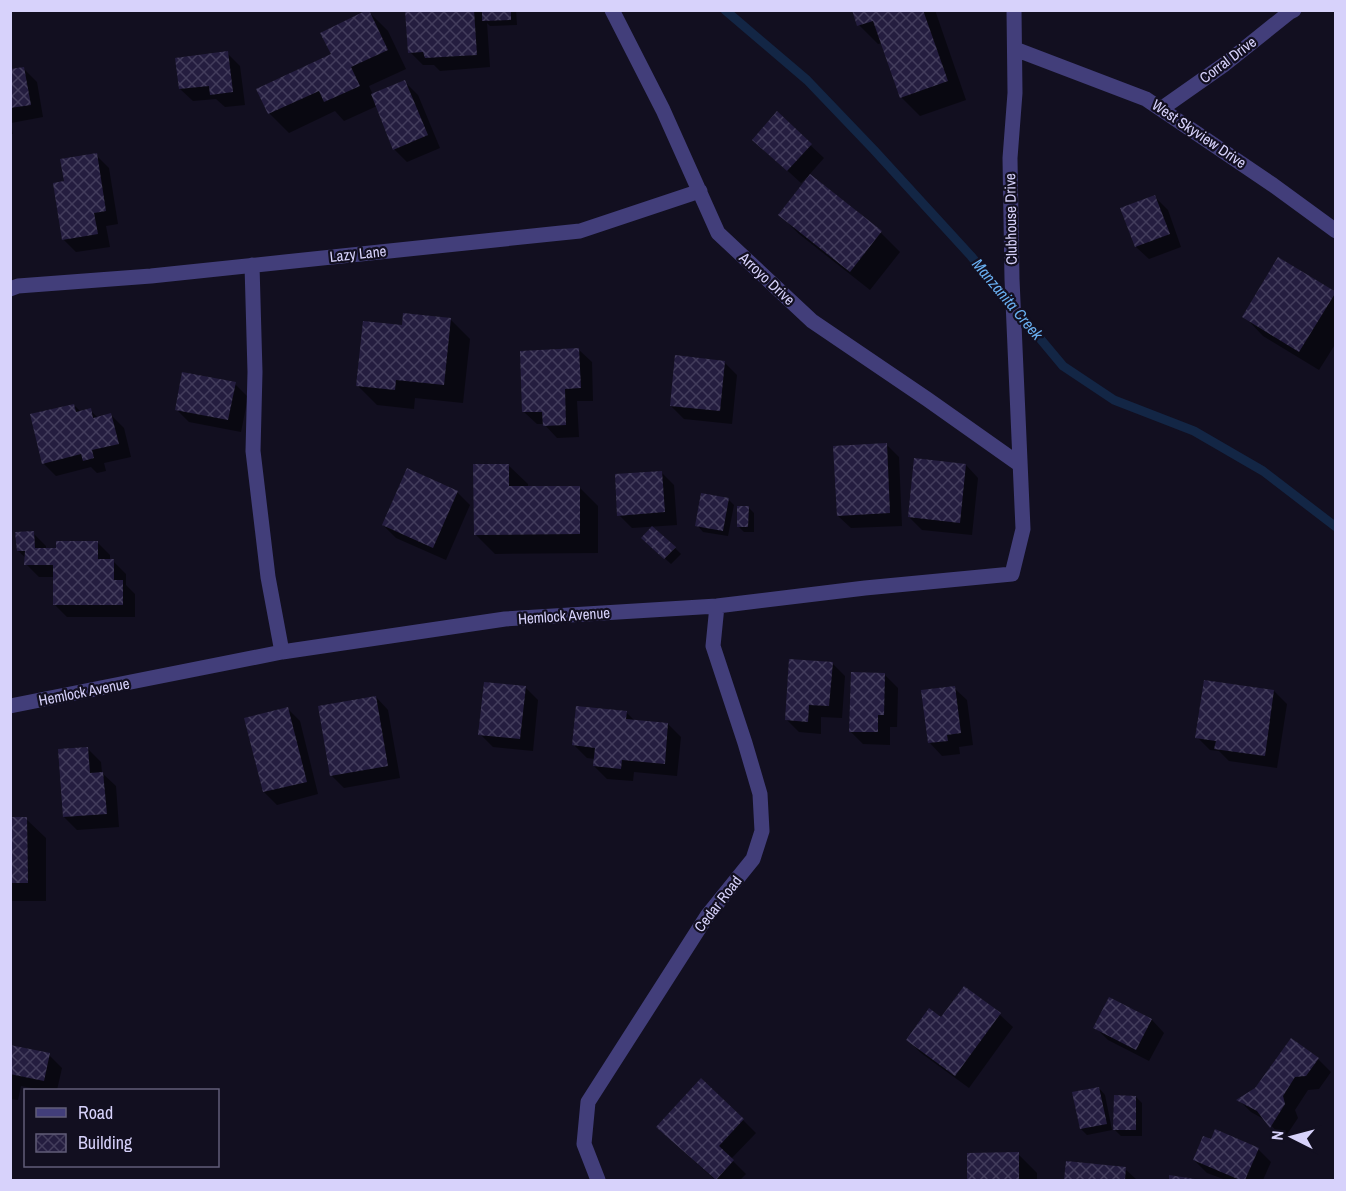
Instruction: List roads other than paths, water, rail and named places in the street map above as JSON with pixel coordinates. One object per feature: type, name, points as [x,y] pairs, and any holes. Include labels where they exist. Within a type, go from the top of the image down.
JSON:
[{"type":"street","name":"Arroyo Drive","points":[[612,10],[663,110],[718,233],[812,321],[1018,464]]},
{"type":"street","name":"Clubhouse Drive","points":[[1014,10],[1015,93],[1010,158],[1018,464]]},
{"type":"street","name":"Corral Drive","points":[[1161,109],[1225,64],[1294,10]]},
{"type":"street","name":"West Skyview Drive","points":[[1015,49],[1146,99],[1273,184],[1335,231]]},
{"type":"street","name":"Lazy Lane","points":[[10,289],[18,286],[151,276],[580,231],[700,191]]},
{"type":"street","points":[[252,265],[255,372],[253,451],[268,577],[282,652]]},
{"type":"street","name":"Hemlock Avenue","points":[[10,706],[282,652],[505,620],[717,606],[865,588],[1012,574],[1023,529],[1018,464]]},
{"type":"street","name":"Cedar Road","points":[[598,1180],[584,1144],[588,1102],[706,916],[753,859],[762,831],[760,794],[713,646],[717,606]]},
{"type":"waterway","name":"Manzanita Creek","points":[[725,10],[807,80],[874,150],[971,256],[1063,366],[1114,400],[1194,431],[1263,471],[1336,527]]}]
